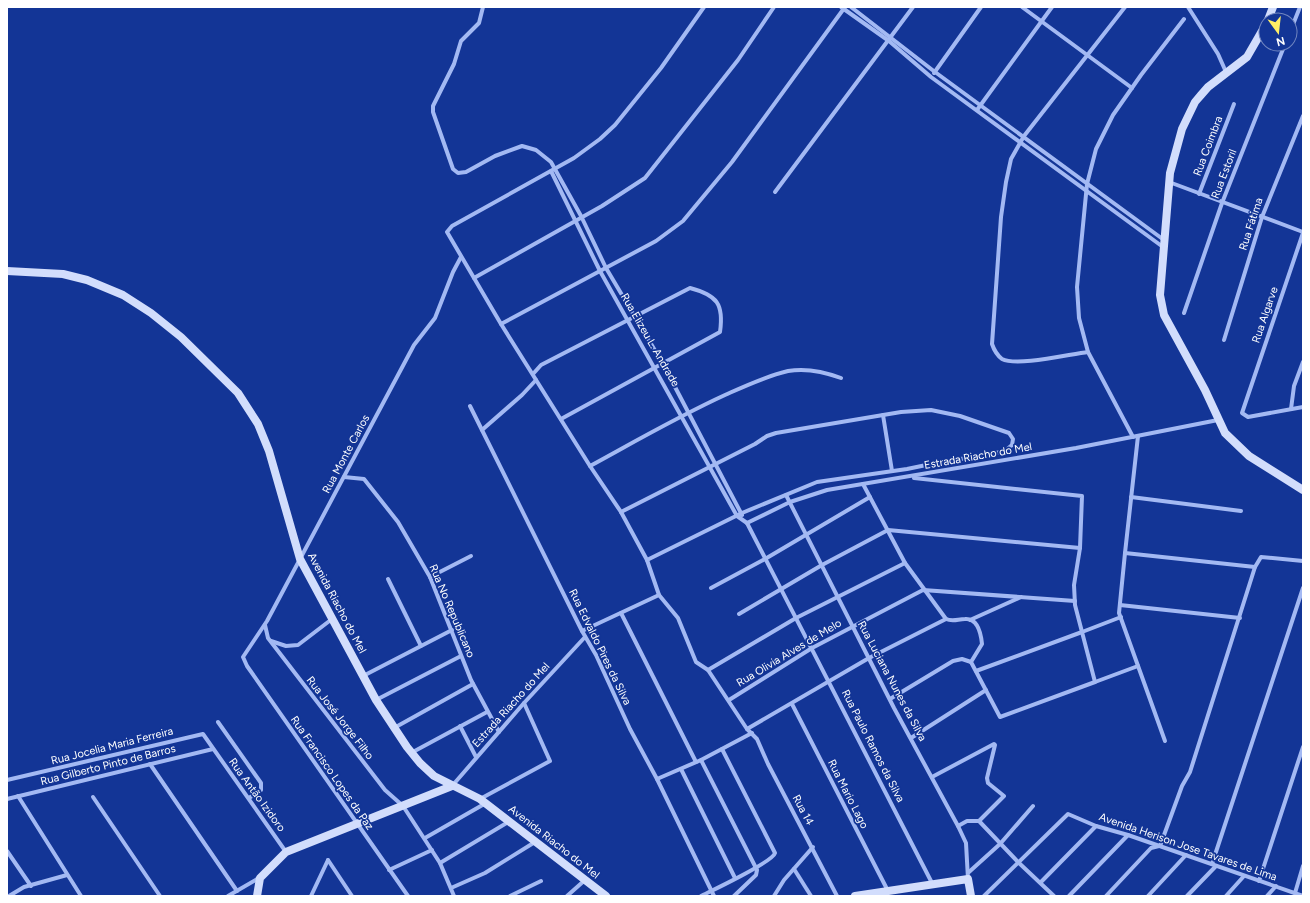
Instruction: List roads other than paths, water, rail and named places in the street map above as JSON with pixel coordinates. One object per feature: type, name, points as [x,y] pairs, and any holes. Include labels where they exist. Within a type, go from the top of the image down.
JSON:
[{"type":"street","name":"Rua Elizeu L. Andrade","points":[[483,7],[479,23],[461,41],[454,64],[433,106],[433,112],[453,170],[458,173],[466,172],[495,156],[525,146],[536,150],[556,169],[606,268],[663,364],[742,513]]},
{"type":"street","points":[[582,632],[659,595],[647,560],[621,512],[590,466],[501,324],[448,235],[448,228],[586,151],[615,125],[661,68],[704,7]]},
{"type":"street","points":[[474,278],[581,216],[619,196],[651,172],[738,60],[774,7]]},
{"type":"street","points":[[851,7],[931,77],[1164,244]]},
{"type":"street","points":[[775,192],[890,40],[913,7]]},
{"type":"street","points":[[931,77],[981,7]]},
{"type":"street","points":[[1022,7],[1132,88]]},
{"type":"street","points":[[977,110],[1052,7]]},
{"type":"street","points":[[1088,352],[1021,362],[1003,359],[997,355],[992,344],[1003,202],[1011,158],[1024,136],[1125,7]]},
{"type":"street","points":[[1188,7],[1218,54],[1226,72]]},
{"type":"street","points":[[501,324],[656,241],[683,221],[732,162],[843,8],[1024,136],[1164,244]]},
{"type":"street","points":[[1165,741],[1121,617],[1120,605],[1136,436],[1088,352],[1080,318],[1077,287],[1087,184],[1092,160],[1102,135],[1113,115],[1184,19]]},
{"type":"street","points":[[1258,38],[1250,53],[1203,92],[1191,110],[1178,139],[1169,182],[1160,295],[1164,315],[1205,390],[1225,433],[1242,451],[1303,490]]},
{"type":"street","name":"Rua Estoril","points":[[1184,313],[1222,203],[1282,52]]},
{"type":"street","name":"Rua Coimbra","points":[[1199,194],[1234,104]]},
{"type":"street","name":"Rua Fátima","points":[[1224,340],[1262,217],[1303,116]]},
{"type":"street","name":"Rua Elizeu L. Andrade","points":[[551,171],[600,271],[737,516]]},
{"type":"street","points":[[1169,182],[1303,232]]},
{"type":"street","name":"Rua Algarve","points":[[1291,410],[1248,417],[1242,413],[1303,232]]},
{"type":"street","name":"Rua Monte Carlos","points":[[243,659],[244,654],[266,623],[414,345],[435,318],[453,272],[461,257]]},
{"type":"street","name":"Avenida Riacho do Mel","points":[[7,271],[63,274],[87,280],[123,295],[151,313],[182,337],[238,393],[258,424],[269,451],[300,559],[376,700],[411,753],[434,776],[483,801],[606,896]]},
{"type":"street","points":[[533,374],[541,365],[690,288],[708,293],[718,304],[722,318],[720,332],[655,369],[561,419]]},
{"type":"street","points":[[1303,362],[1294,386],[1291,410],[1303,407]]},
{"type":"street","points":[[590,466],[689,412],[749,384],[788,371],[806,370],[830,374],[841,378]]},
{"type":"street","points":[[482,430],[522,395],[536,380]]},
{"type":"street","name":"Rua Edvaldo Pires da Silva","points":[[470,406],[582,632],[607,677],[630,729],[657,779],[714,896]]},
{"type":"street","points":[[621,512],[776,433],[883,415],[931,410],[960,416],[993,427],[1009,433],[1013,439],[1012,445],[1005,451],[892,471],[817,482],[742,513],[647,560]]},
{"type":"street","points":[[883,415],[892,471]]},
{"type":"street","name":"Estrada Riacho do Mel","points":[[747,523],[790,502],[827,490],[908,477],[1218,420]]},
{"type":"street","name":"Rua No Republicano","points":[[344,477],[364,479],[398,522],[430,577],[473,684],[499,732]]},
{"type":"street","points":[[908,477],[1082,496],[1080,548],[1074,585],[1075,601],[1095,682]]},
{"type":"street","points":[[863,484],[905,563],[923,590],[946,619],[951,621],[966,618],[978,628],[982,644],[971,662]]},
{"type":"street","name":"Rua Luciana Nunes da Silva","points":[[786,495],[890,699],[958,826],[966,843],[968,876]]},
{"type":"street","points":[[711,588],[765,559],[870,497]]},
{"type":"street","points":[[1131,497],[1241,511]]},
{"type":"street","points":[[742,513],[742,519]]},
{"type":"street","name":"Rua Paulo Ramos da Silva","points":[[737,516],[747,523],[782,589],[932,884]]},
{"type":"street","points":[[739,614],[822,565],[888,530],[1080,548]]},
{"type":"street","points":[[1125,552],[1255,567]]},
{"type":"street","points":[[430,577],[471,556]]},
{"type":"street","points":[[1106,896],[1152,848],[1160,846],[1182,786],[1190,772],[1255,567],[1261,557],[1303,561]]},
{"type":"street","points":[[708,670],[796,618],[905,563]]},
{"type":"street","points":[[388,578],[421,646]]},
{"type":"street","points":[[1187,896],[1214,865],[1303,588]]},
{"type":"street","points":[[923,590],[1075,601]]},
{"type":"street","name":"Rua Olivia Alves de Melo","points":[[729,700],[812,648],[923,590]]},
{"type":"street","name":"Rua 14","points":[[659,595],[678,618],[696,662],[708,670],[747,729],[762,746],[768,764],[813,847],[837,896]]},
{"type":"street","points":[[970,620],[1022,597]]},
{"type":"street","points":[[1120,605],[1240,618]]},
{"type":"street","points":[[621,613],[696,762]]},
{"type":"street","points":[[976,671],[1121,617]]},
{"type":"street","points":[[257,635],[286,646],[298,645],[333,618]]},
{"type":"street","points":[[747,729],[869,658],[946,619]]},
{"type":"street","points":[[266,623],[265,629],[269,639]]},
{"type":"street","points":[[363,676],[452,630]]},
{"type":"street","name":"Estrada Riacho do Mel","points":[[452,786],[524,703],[585,637]]},
{"type":"street","name":"Rua José Jorge Filho","points":[[269,639],[385,790],[403,806],[440,863],[453,896]]},
{"type":"street","points":[[376,700],[461,656]]},
{"type":"street","name":"Rua Francisco Lopes da Paz","points":[[243,659],[408,896]]},
{"type":"street","points":[[890,699],[953,661],[962,659],[971,662],[1001,717],[1138,666]]},
{"type":"street","points":[[394,728],[473,684]]},
{"type":"street","points":[[911,738],[986,690]]},
{"type":"street","points":[[425,838],[550,761],[524,703]]},
{"type":"street","name":"Rua Mario Lago","points":[[792,704],[888,892]]},
{"type":"street","points":[[411,753],[487,712]]},
{"type":"street","points":[[218,722],[261,783],[261,790],[250,798]]},
{"type":"street","points":[[460,726],[476,757]]},
{"type":"street","points":[[657,779],[701,760],[752,733]]},
{"type":"street","name":"Rua Jocelia Maria Ferreira","points":[[7,780],[198,735],[205,736],[213,749]]},
{"type":"street","points":[[932,777],[994,744],[995,745],[987,778],[988,783],[1004,796],[980,821],[967,821],[958,826]]},
{"type":"street","points":[[1259,880],[1303,747]]},
{"type":"street","name":"Rua Antão Izidoro","points":[[213,749],[250,798],[286,852]]},
{"type":"street","name":"Rua Gilberto Pinto de Barros","points":[[7,799],[213,749]]},
{"type":"street","points":[[701,896],[774,858],[775,850],[722,749]]},
{"type":"street","points":[[701,760],[756,868],[756,875],[734,896]]},
{"type":"street","points":[[150,764],[237,891]]},
{"type":"street","points":[[681,769],[735,878]]},
{"type":"street","points":[[228,896],[260,878],[286,852],[452,786]]},
{"type":"street","points":[[18,796],[66,875],[81,896]]},
{"type":"street","points":[[93,797],[160,896]]},
{"type":"street","points":[[856,896],[888,892],[968,876],[1000,844],[1033,806]]},
{"type":"street","name":"Avenida Herison Jose Tavares de Lima","points":[[1019,863],[1068,814],[1096,826],[1128,835],[1303,896]]},
{"type":"street","points":[[440,863],[510,821]]},
{"type":"street","points":[[980,821],[1000,844],[1054,896]]},
{"type":"street","points":[[1041,882],[1096,826]]},
{"type":"street","points":[[1069,896],[1128,835]]},
{"type":"street","points":[[451,888],[485,873],[535,842]]},
{"type":"street","points":[[774,896],[813,847]]},
{"type":"street","points":[[389,870],[432,850]]},
{"type":"street","points":[[7,851],[30,886]]},
{"type":"street","points":[[1148,896],[1186,855]]},
{"type":"street","points":[[311,896],[328,860],[352,896]]},
{"type":"street","points":[[984,896],[1019,863]]},
{"type":"street","points":[[1295,893],[1303,866]]},
{"type":"street","points":[[794,869],[811,896]]},
{"type":"street","points":[[9,896],[24,887],[66,875]]},
{"type":"street","points":[[968,876],[970,896]]},
{"type":"street","points":[[1226,896],[1244,876]]},
{"type":"street","points":[[257,896],[260,878]]},
{"type":"street","points":[[567,896],[585,880]]},
{"type":"street","points":[[510,896],[541,881]]},
{"type":"street","points":[[1267,896],[1276,886]]}]
